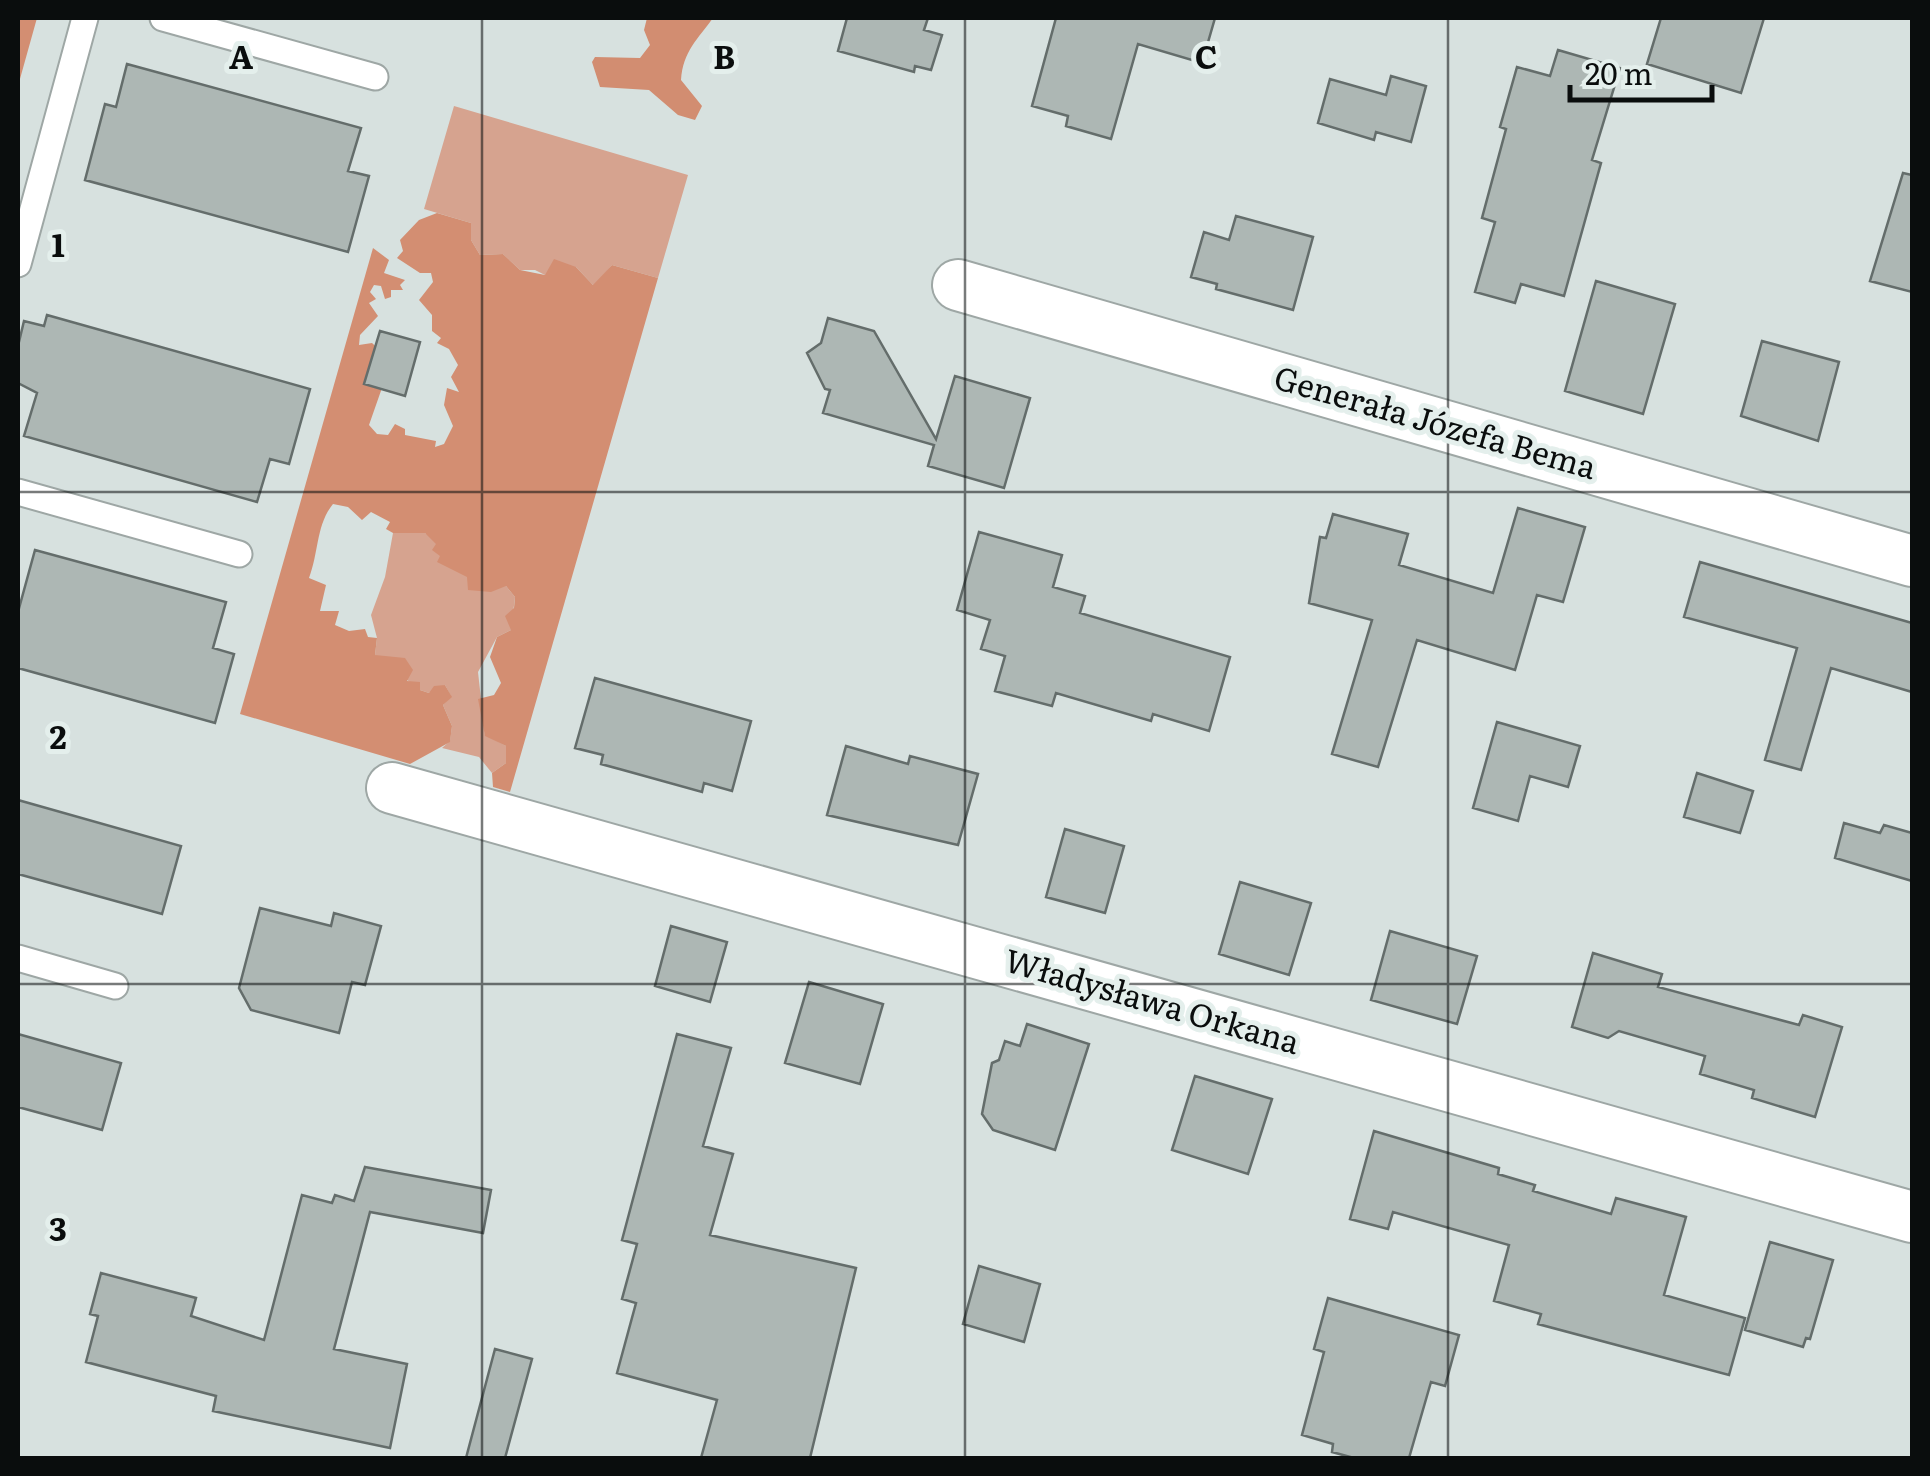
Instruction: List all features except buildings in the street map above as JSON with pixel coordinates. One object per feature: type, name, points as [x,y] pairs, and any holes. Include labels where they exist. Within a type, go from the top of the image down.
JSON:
[{"type":"street","name":"Generała Józefa Bema","points":[[958,285],[1912,561]]},
{"type":"street","name":"Władysława Orkana","points":[[392,788],[1912,1217]]},
{"type":"lane","points":[[18,264],[85,18]]},
{"type":"lane","points":[[163,18],[375,77]]},
{"type":"lane","points":[[18,492],[239,554]]},
{"type":"lane","points":[[18,958],[115,986]]},
{"type":"shaded area","points":[[18,18],[37,18],[18,86]]},
{"type":"shaded area","points":[[647,18],[713,18],[692,46],[682,70],[681,80],[702,106],[695,120],[678,115],[649,90],[600,87],[592,62],[595,57],[640,58],[650,45],[644,30]]},
{"type":"shaded area","points":[[454,106],[688,175],[658,278],[612,265],[594,286],[576,267],[545,275],[520,270],[503,254],[480,255],[471,240],[471,223],[424,209]]},
{"type":"shaded area","points":[[437,213],[471,223],[471,240],[480,255],[503,254],[520,270],[545,275],[554,259],[576,267],[593,285],[612,265],[658,278],[510,792],[493,787],[492,773],[506,763],[506,746],[485,736],[478,699],[494,695],[501,683],[490,657],[497,637],[511,630],[505,616],[514,608],[515,597],[506,586],[491,592],[468,590],[467,577],[437,562],[440,556],[432,550],[436,544],[425,533],[393,533],[386,529],[390,522],[371,512],[362,520],[348,507],[333,504],[327,512],[309,578],[326,585],[320,611],[339,611],[335,625],[349,631],[365,629],[368,637],[377,638],[375,655],[405,658],[413,670],[407,681],[420,682],[420,690],[429,693],[434,686],[445,685],[452,697],[443,705],[452,726],[450,742],[410,764],[240,714],[373,248],[389,260],[384,273],[405,280],[400,285],[403,290],[391,290],[391,297],[385,299],[381,286],[374,285],[370,292],[376,299],[369,303],[378,316],[360,335],[359,345],[372,343],[383,353],[383,385],[369,425],[377,434],[388,435],[395,424],[405,429],[405,435],[436,441],[435,447],[444,444],[453,426],[444,405],[447,388],[459,392],[451,377],[458,365],[449,349],[437,343],[441,338],[432,331],[432,315],[419,300],[433,282],[431,273],[420,273],[397,258],[403,251],[400,240],[419,220]]},
{"type":"shaded area","points":[[393,533],[425,533],[506,586],[515,597],[511,630],[497,637],[478,672],[485,735],[506,746],[506,763],[492,773],[479,757],[442,748],[450,741],[452,726],[443,705],[451,696],[445,685],[429,693],[420,690],[375,655],[377,638],[371,615],[385,577]]}]
